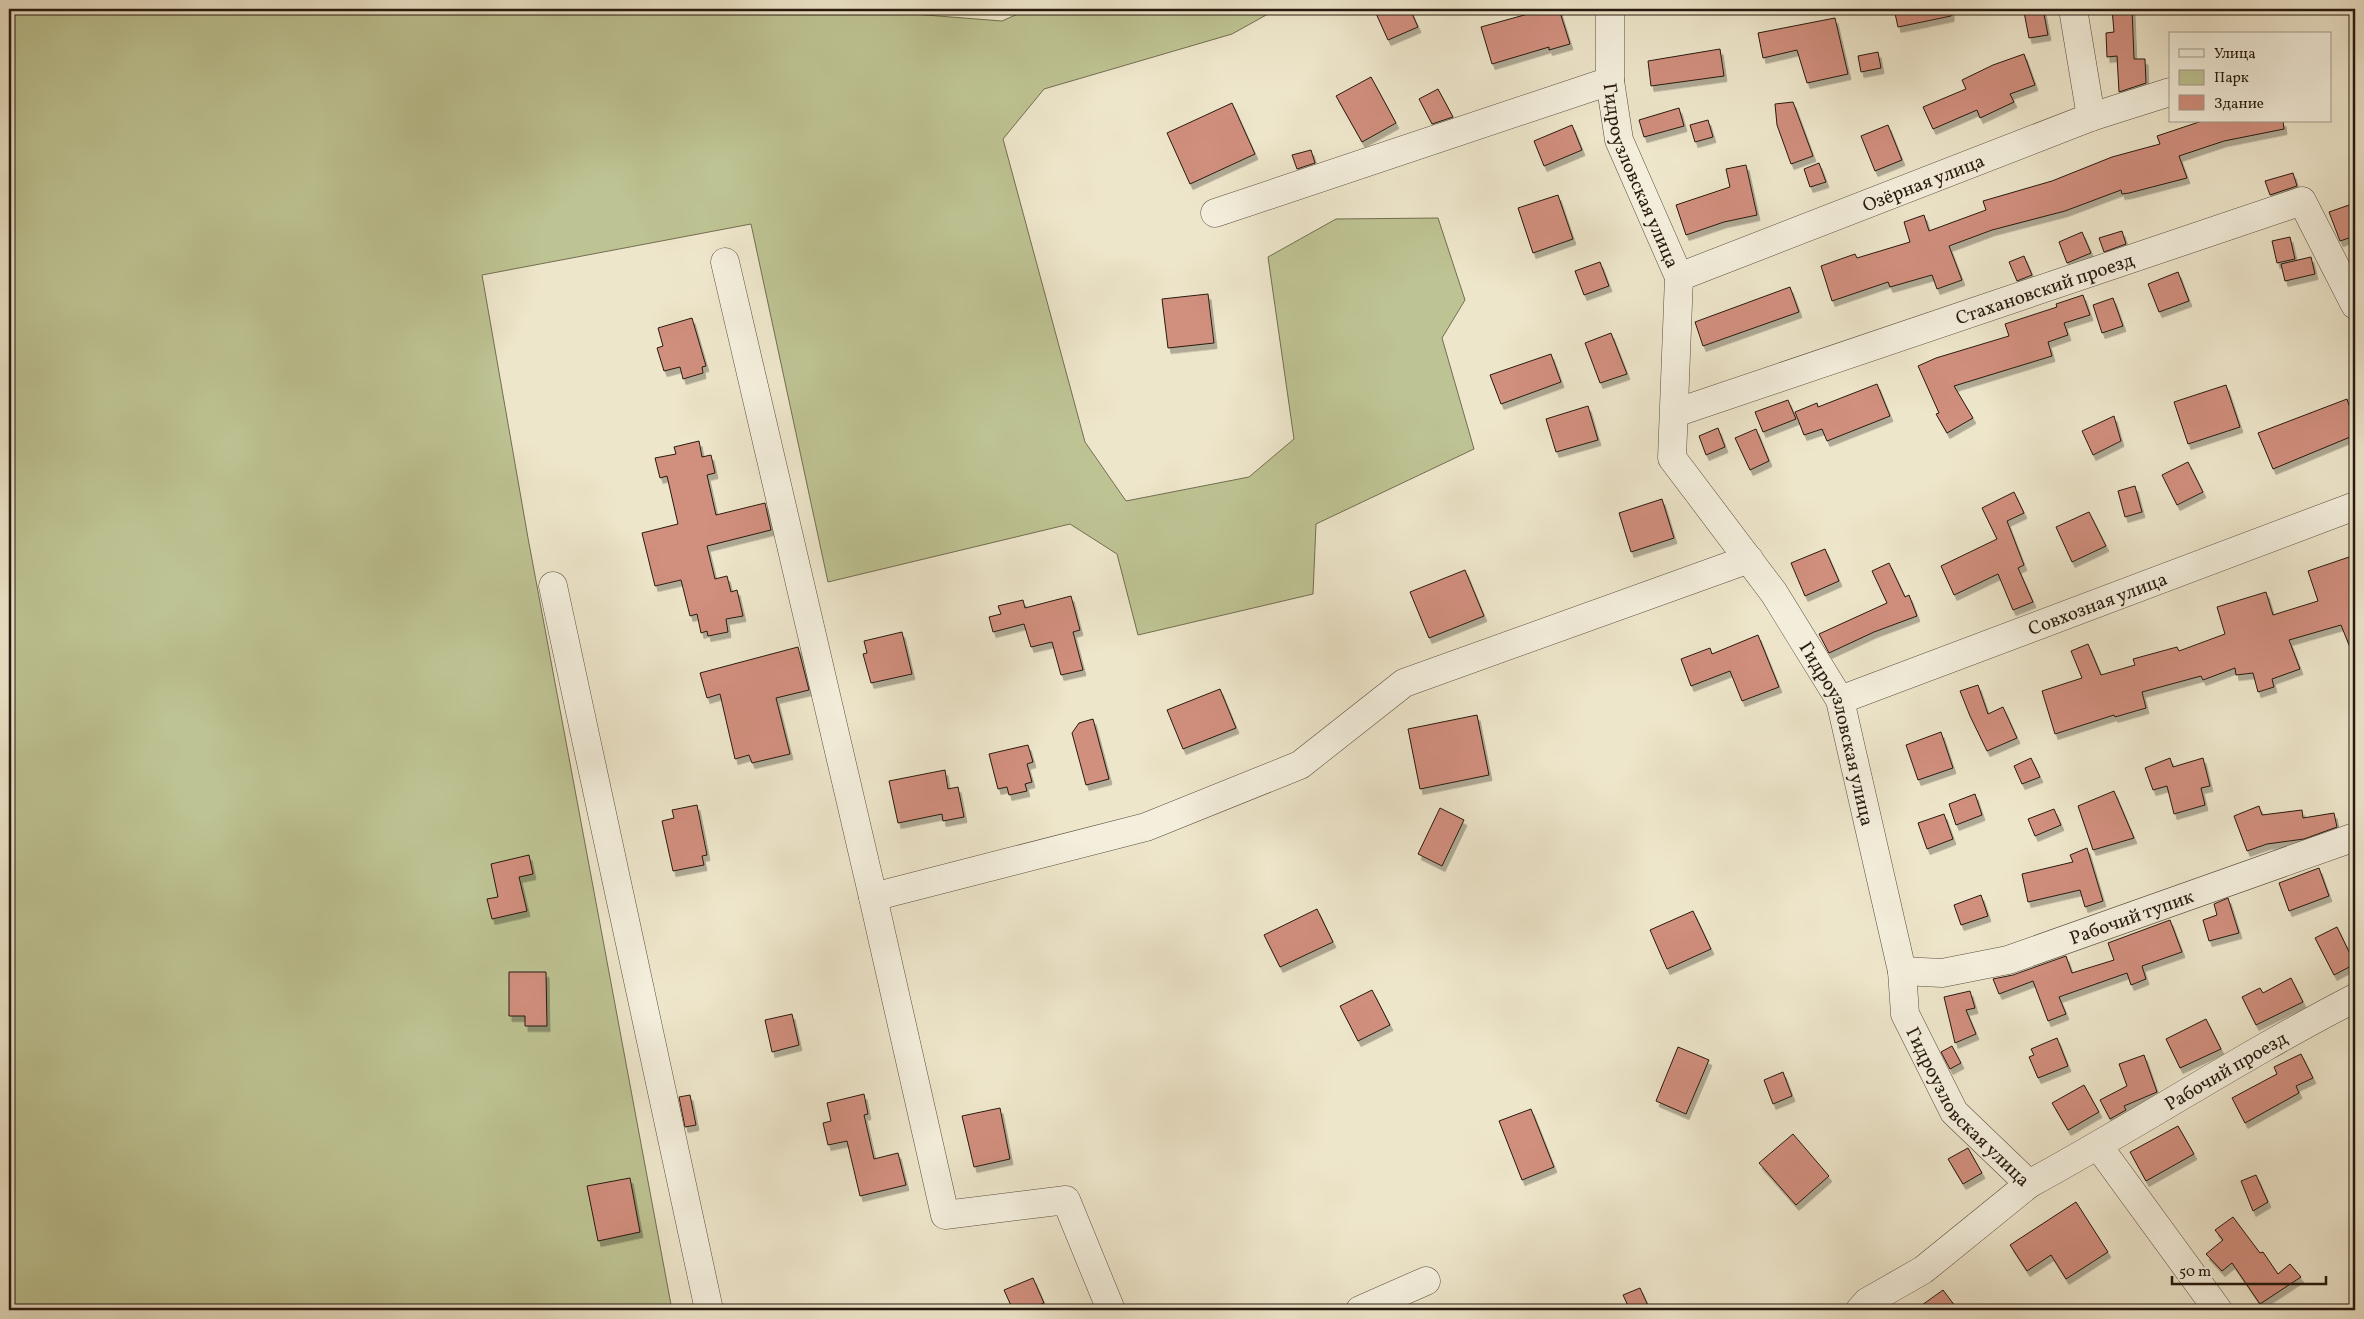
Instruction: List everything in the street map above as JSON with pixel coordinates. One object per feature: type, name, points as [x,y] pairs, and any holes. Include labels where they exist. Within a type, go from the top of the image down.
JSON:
[{"type":"street","name":"Гидроузловская улица","points":[[1610,9],[1610,81],[1619,140],[1679,278],[1672,458],[1774,592],[1840,700],[1902,971],[1905,1014],[1954,1112],[2029,1184],[2098,1146]]},
{"type":"street","points":[[2073,9],[2091,117]]},
{"type":"street","points":[[1215,213],[1610,81]]},
{"type":"street","name":"Озёрная улица","points":[[1679,278],[2091,117],[2169,92]]},
{"type":"street","name":"Стахановский проезд","points":[[1675,413],[2302,201],[2355,305]]},
{"type":"street","points":[[725,262],[874,897],[945,1216],[1066,1200],[1111,1310]]},
{"type":"street","name":"Совхозная улица","points":[[1840,700],[2355,506]]},
{"type":"street","points":[[874,897],[1146,827],[1300,765],[1404,684],[1748,559]]},
{"type":"street","points":[[554,586],[708,1310]]},
{"type":"street","name":"Рабочий тупик","points":[[1902,971],[1942,973],[2008,960],[2355,837]]},
{"type":"street","name":"Рабочий проезд","points":[[2098,1146],[2304,1024],[2355,998]]},
{"type":"street","points":[[2098,1146],[2218,1310]]},
{"type":"street","points":[[1860,1310],[1867,1302],[1923,1270],[2029,1184]]},
{"type":"street","points":[[1360,1310],[1426,1281]]},
{"type":"green space","points":[[9,9],[884,9],[887,12],[1002,21],[1029,9],[1277,9],[1232,34],[1044,89],[1003,139],[1085,442],[1126,501],[1249,477],[1294,439],[1268,257],[1336,219],[1438,218],[1465,300],[1442,338],[1474,449],[1316,524],[1313,594],[1138,635],[1117,554],[1070,524],[828,582],[751,224],[482,275],[528,538],[672,1310],[9,1310]]},
{"type":"building","points":[[1374,9],[1410,9],[1418,27],[1388,40]]},
{"type":"building","points":[[1546,9],[1559,9],[1570,44],[1549,50],[1549,47],[1492,64],[1481,27]]},
{"type":"building","points":[[1894,9],[1951,9],[1951,16],[1898,27]]},
{"type":"building","points":[[2043,9],[2048,35],[2029,38],[2024,12]]},
{"type":"building","points":[[2112,9],[2132,9],[2134,59],[2145,59],[2146,83],[2119,92],[2117,56],[2107,57],[2106,33],[2114,32]]},
{"type":"building","points":[[1835,18],[1848,74],[1807,83],[1797,50],[1763,58],[1758,33]]},
{"type":"building","points":[[1720,49],[1724,76],[1651,86],[1648,61]]},
{"type":"building","points":[[1878,52],[1881,68],[1861,72],[1858,56]]},
{"type":"building","points":[[2024,54],[2035,85],[2010,94],[2014,102],[1980,118],[1977,110],[1933,129],[1923,107],[1966,89],[1962,80],[1993,65]]},
{"type":"building","points":[[1371,77],[1396,123],[1362,142],[1336,96]]},
{"type":"building","points":[[1438,89],[1453,117],[1432,124],[1419,99]]},
{"type":"building","points":[[1793,102],[1813,156],[1791,164],[1777,125],[1775,104]]},
{"type":"building","points":[[1232,103],[1255,154],[1190,184],[1167,133]]},
{"type":"building","points":[[1679,108],[1684,126],[1644,137],[1639,120]]},
{"type":"building","points":[[1708,120],[1713,137],[1695,142],[1690,125]]},
{"type":"building","points":[[2199,122],[2283,122],[2284,129],[2224,141],[2179,156],[2187,178],[2129,193],[2122,194],[2121,190],[2065,211],[1992,230],[1949,246],[1962,280],[1937,289],[1932,275],[1890,287],[1888,282],[1832,301],[1821,266],[1855,254],[1857,258],[1910,242],[1904,222],[1924,215],[1929,231],[1986,210],[1983,201],[2052,181],[2112,157],[2160,144],[2157,136]]},
{"type":"building","points":[[1572,125],[1582,150],[1544,166],[1534,141]]},
{"type":"building","points":[[1888,125],[1902,160],[1875,171],[1861,136]]},
{"type":"building","points":[[1311,150],[1315,163],[1297,169],[1292,155]]},
{"type":"building","points":[[1819,163],[1826,182],[1810,187],[1804,169]]},
{"type":"building","points":[[1746,165],[1757,215],[1724,222],[1686,235],[1676,205],[1730,187],[1726,169]]},
{"type":"building","points":[[2293,173],[2297,186],[2270,195],[2265,181]]},
{"type":"building","points":[[1558,195],[1573,239],[1533,253],[1518,208]]},
{"type":"building","points":[[2355,203],[2355,236],[2340,241],[2329,212]]},
{"type":"building","points":[[2122,231],[2126,244],[2104,252],[2099,238]]},
{"type":"building","points":[[2082,232],[2091,253],[2067,263],[2059,242]]},
{"type":"building","points":[[2290,237],[2295,259],[2277,263],[2272,241]]},
{"type":"building","points":[[2024,256],[2032,275],[2017,281],[2009,262]]},
{"type":"building","points":[[2311,257],[2315,274],[2285,281],[2281,264]]},
{"type":"building","points":[[1600,262],[1609,286],[1584,295],[1575,271]]},
{"type":"building","points":[[2178,272],[2189,301],[2159,312],[2148,284]]},
{"type":"building","points":[[1790,287],[1799,312],[1703,346],[1695,322]]},
{"type":"building","points":[[1208,294],[1214,343],[1168,348],[1162,299]]},
{"type":"building","points":[[2083,295],[2090,315],[2064,323],[2068,335],[2048,342],[2052,356],[1954,386],[1973,418],[1947,433],[1936,414],[1939,413],[1918,366],[1936,358],[2009,336],[2005,324],[2057,307],[2056,304]]},
{"type":"building","points":[[2113,298],[2123,326],[2102,333],[2093,305]]},
{"type":"building","points":[[692,318],[706,366],[702,367],[703,373],[683,379],[680,367],[664,371],[657,348],[663,346],[658,328]]},
{"type":"building","points":[[1611,333],[1627,374],[1600,383],[1585,343]]},
{"type":"building","points":[[1551,354],[1561,382],[1501,404],[1490,375]]},
{"type":"building","points":[[1877,384],[1890,416],[1827,441],[1822,429],[1804,435],[1795,412],[1817,403],[1818,407]]},
{"type":"building","points":[[2226,385],[2240,427],[2188,444],[2174,402]]},
{"type":"building","points":[[2347,399],[2350,408],[2355,406],[2355,435],[2273,469],[2258,433]]},
{"type":"building","points":[[1788,400],[1796,419],[1763,432],[1755,412]]},
{"type":"building","points":[[1588,406],[1598,440],[1556,452],[1546,419]]},
{"type":"building","points":[[2114,416],[2121,441],[2093,455],[2082,431]]},
{"type":"building","points":[[1718,428],[1725,447],[1706,455],[1699,436]]},
{"type":"building","points":[[1756,429],[1769,461],[1750,470],[1735,438]]},
{"type":"building","points":[[699,441],[702,457],[711,455],[715,473],[707,475],[716,515],[765,503],[771,530],[707,546],[715,579],[727,576],[731,592],[737,590],[743,616],[726,619],[728,632],[708,636],[707,631],[701,633],[697,614],[690,616],[681,580],[655,586],[642,533],[678,524],[667,476],[660,478],[655,458],[676,454],[674,447]]},
{"type":"building","points":[[2188,462],[2203,492],[2177,505],[2162,475]]},
{"type":"building","points":[[2135,486],[2142,512],[2125,517],[2118,491]]},
{"type":"building","points":[[2014,492],[2024,513],[2007,521],[2024,565],[2018,568],[2033,602],[2013,610],[1998,574],[1954,595],[1941,566],[1997,539],[1982,508]]},
{"type":"building","points":[[1662,499],[1674,538],[1631,552],[1619,513]]},
{"type":"building","points":[[2089,512],[2106,546],[2072,562],[2056,527]]},
{"type":"building","points":[[1825,549],[1839,581],[1805,596],[1791,563]]},
{"type":"building","points":[[2355,555],[2355,660],[2341,625],[2289,640],[2300,669],[2272,679],[2274,687],[2258,692],[2253,673],[2236,675],[2235,668],[2203,680],[2201,676],[2142,692],[2146,708],[2115,717],[2114,715],[2055,734],[2042,691],[2082,678],[2071,651],[2088,644],[2101,675],[2135,665],[2133,659],[2177,647],[2179,651],[2225,634],[2217,607],[2266,592],[2273,615],[2318,601],[2308,571]]},
{"type":"building","points":[[1889,563],[1905,597],[1909,595],[1917,616],[1874,632],[1829,653],[1819,634],[1887,603],[1872,571]]},
{"type":"building","points":[[1465,570],[1484,616],[1429,638],[1410,592]]},
{"type":"building","points":[[1071,596],[1080,630],[1073,632],[1083,670],[1061,675],[1052,642],[1031,647],[1024,624],[993,632],[989,617],[1001,614],[998,606],[1023,600],[1025,608]]},
{"type":"building","points":[[902,632],[912,674],[871,683],[863,654],[867,653],[864,641]]},
{"type":"building","points":[[1758,635],[1779,687],[1742,701],[1730,671],[1691,686],[1681,659],[1710,648],[1712,654]]},
{"type":"building","points":[[798,647],[809,690],[776,698],[790,754],[752,763],[749,755],[735,759],[720,694],[707,698],[700,673]]},
{"type":"building","points":[[1978,685],[1988,714],[2003,707],[2017,738],[1987,751],[1960,691]]},
{"type":"building","points":[[1220,689],[1236,728],[1183,749],[1167,710]]},
{"type":"building","points":[[1477,715],[1489,775],[1420,789],[1408,729]]},
{"type":"building","points":[[1093,719],[1109,779],[1086,785],[1072,733],[1079,723]]},
{"type":"building","points":[[1941,732],[1953,768],[1918,780],[1906,745]]},
{"type":"building","points":[[1028,745],[1033,762],[1027,764],[1032,782],[1025,784],[1027,791],[1009,795],[1007,787],[998,789],[989,754]]},
{"type":"building","points":[[2031,758],[2040,777],[2022,784],[2014,766]]},
{"type":"building","points":[[2170,758],[2173,767],[2203,758],[2210,786],[2201,788],[2205,805],[2174,814],[2167,786],[2153,790],[2145,768]]},
{"type":"building","points":[[945,770],[948,789],[958,787],[964,817],[943,821],[942,814],[898,823],[889,781]]},
{"type":"building","points":[[2114,791],[2134,838],[2093,850],[2078,806]]},
{"type":"building","points":[[1975,794],[1982,815],[1956,825],[1949,804]]},
{"type":"building","points":[[697,805],[707,855],[702,856],[704,865],[673,871],[662,821],[674,818],[672,810]]},
{"type":"building","points":[[2259,806],[2262,815],[2302,810],[2303,818],[2334,813],[2337,827],[2304,839],[2267,844],[2247,851],[2234,816]]},
{"type":"building","points":[[1440,808],[1464,820],[1442,866],[1418,854]]},
{"type":"building","points":[[2054,809],[2061,825],[2035,836],[2028,819]]},
{"type":"building","points":[[1944,814],[1953,839],[1927,849],[1918,823]]},
{"type":"building","points":[[2087,848],[2103,901],[2085,907],[2080,890],[2028,902],[2022,874],[2073,862],[2070,855]]},
{"type":"building","points":[[529,855],[533,874],[519,877],[527,911],[492,919],[487,899],[498,897],[491,864]]},
{"type":"building","points":[[2319,868],[2329,896],[2289,911],[2279,883]]},
{"type":"building","points":[[1981,895],[1988,916],[1961,925],[1954,905]]},
{"type":"building","points":[[2228,898],[2239,933],[2209,941],[2203,920],[2217,915],[2214,904]]},
{"type":"building","points":[[1317,909],[1333,942],[1280,967],[1264,935]]},
{"type":"building","points":[[1693,911],[1711,949],[1667,969],[1650,930]]},
{"type":"building","points":[[2170,920],[2182,952],[2142,966],[2146,979],[2131,985],[2127,973],[2059,997],[2066,1014],[2048,1021],[2033,981],[1999,994],[1993,979],[2013,975],[2066,956],[2072,973],[2114,960],[2108,943]]},
{"type":"building","points":[[2337,927],[2355,964],[2334,975],[2315,938]]},
{"type":"building","points":[[509,972],[546,972],[547,1026],[525,1026],[525,1016],[509,1016]]},
{"type":"building","points":[[2291,978],[2303,1002],[2256,1025],[2242,997],[2260,988],[2263,993]]},
{"type":"building","points":[[1372,990],[1390,1025],[1358,1041],[1340,1006]]},
{"type":"building","points":[[1970,991],[1975,1008],[1966,1010],[1976,1034],[1955,1043],[1944,997]]},
{"type":"building","points":[[792,1014],[799,1045],[772,1052],[765,1020]]},
{"type":"building","points":[[2206,1019],[2221,1049],[2180,1068],[2166,1039]]},
{"type":"building","points":[[2057,1038],[2068,1066],[2038,1078],[2029,1057],[2034,1055],[2031,1049]]},
{"type":"building","points":[[1952,1046],[1961,1063],[1950,1069],[1941,1052]]},
{"type":"building","points":[[1678,1047],[1709,1060],[1686,1114],[1656,1101]]},
{"type":"building","points":[[2301,1054],[2313,1078],[2296,1086],[2299,1093],[2245,1123],[2232,1098],[2277,1074],[2274,1067]]},
{"type":"building","points":[[2144,1055],[2157,1092],[2124,1106],[2126,1110],[2110,1119],[2100,1100],[2127,1086],[2119,1064]]},
{"type":"building","points":[[1783,1072],[1792,1096],[1773,1104],[1764,1080]]},
{"type":"building","points":[[2084,1085],[2099,1112],[2068,1130],[2052,1103]]},
{"type":"building","points":[[864,1094],[868,1114],[864,1115],[874,1159],[898,1153],[906,1185],[860,1196],[847,1141],[828,1145],[823,1123],[831,1121],[827,1103]]},
{"type":"building","points":[[690,1095],[696,1125],[685,1127],[679,1097]]},
{"type":"building","points":[[1000,1108],[1010,1159],[974,1167],[962,1116]]},
{"type":"building","points":[[1531,1109],[1554,1167],[1522,1180],[1499,1121]]},
{"type":"building","points":[[2178,1126],[2194,1154],[2146,1181],[2130,1152]]},
{"type":"building","points":[[1793,1134],[1829,1176],[1796,1205],[1759,1163]]},
{"type":"building","points":[[1968,1148],[1982,1173],[1963,1184],[1948,1159]]},
{"type":"building","points":[[2256,1175],[2268,1202],[2253,1211],[2241,1181]]},
{"type":"building","points":[[630,1178],[640,1232],[598,1241],[587,1186]]},
{"type":"building","points":[[2076,1202],[2108,1252],[2066,1279],[2051,1255],[2027,1271],[2010,1245]]},
{"type":"building","points":[[2233,1217],[2260,1253],[2263,1252],[2278,1274],[2290,1264],[2301,1277],[2260,1304],[2232,1263],[2222,1271],[2206,1254],[2223,1240],[2215,1230]]},
{"type":"building","points":[[1033,1278],[1044,1303],[1026,1310],[1013,1310],[1004,1290]]},
{"type":"building","points":[[1640,1288],[1650,1310],[1630,1310],[1623,1295]]},
{"type":"building","points":[[1943,1290],[1958,1310],[1915,1310]]}]
